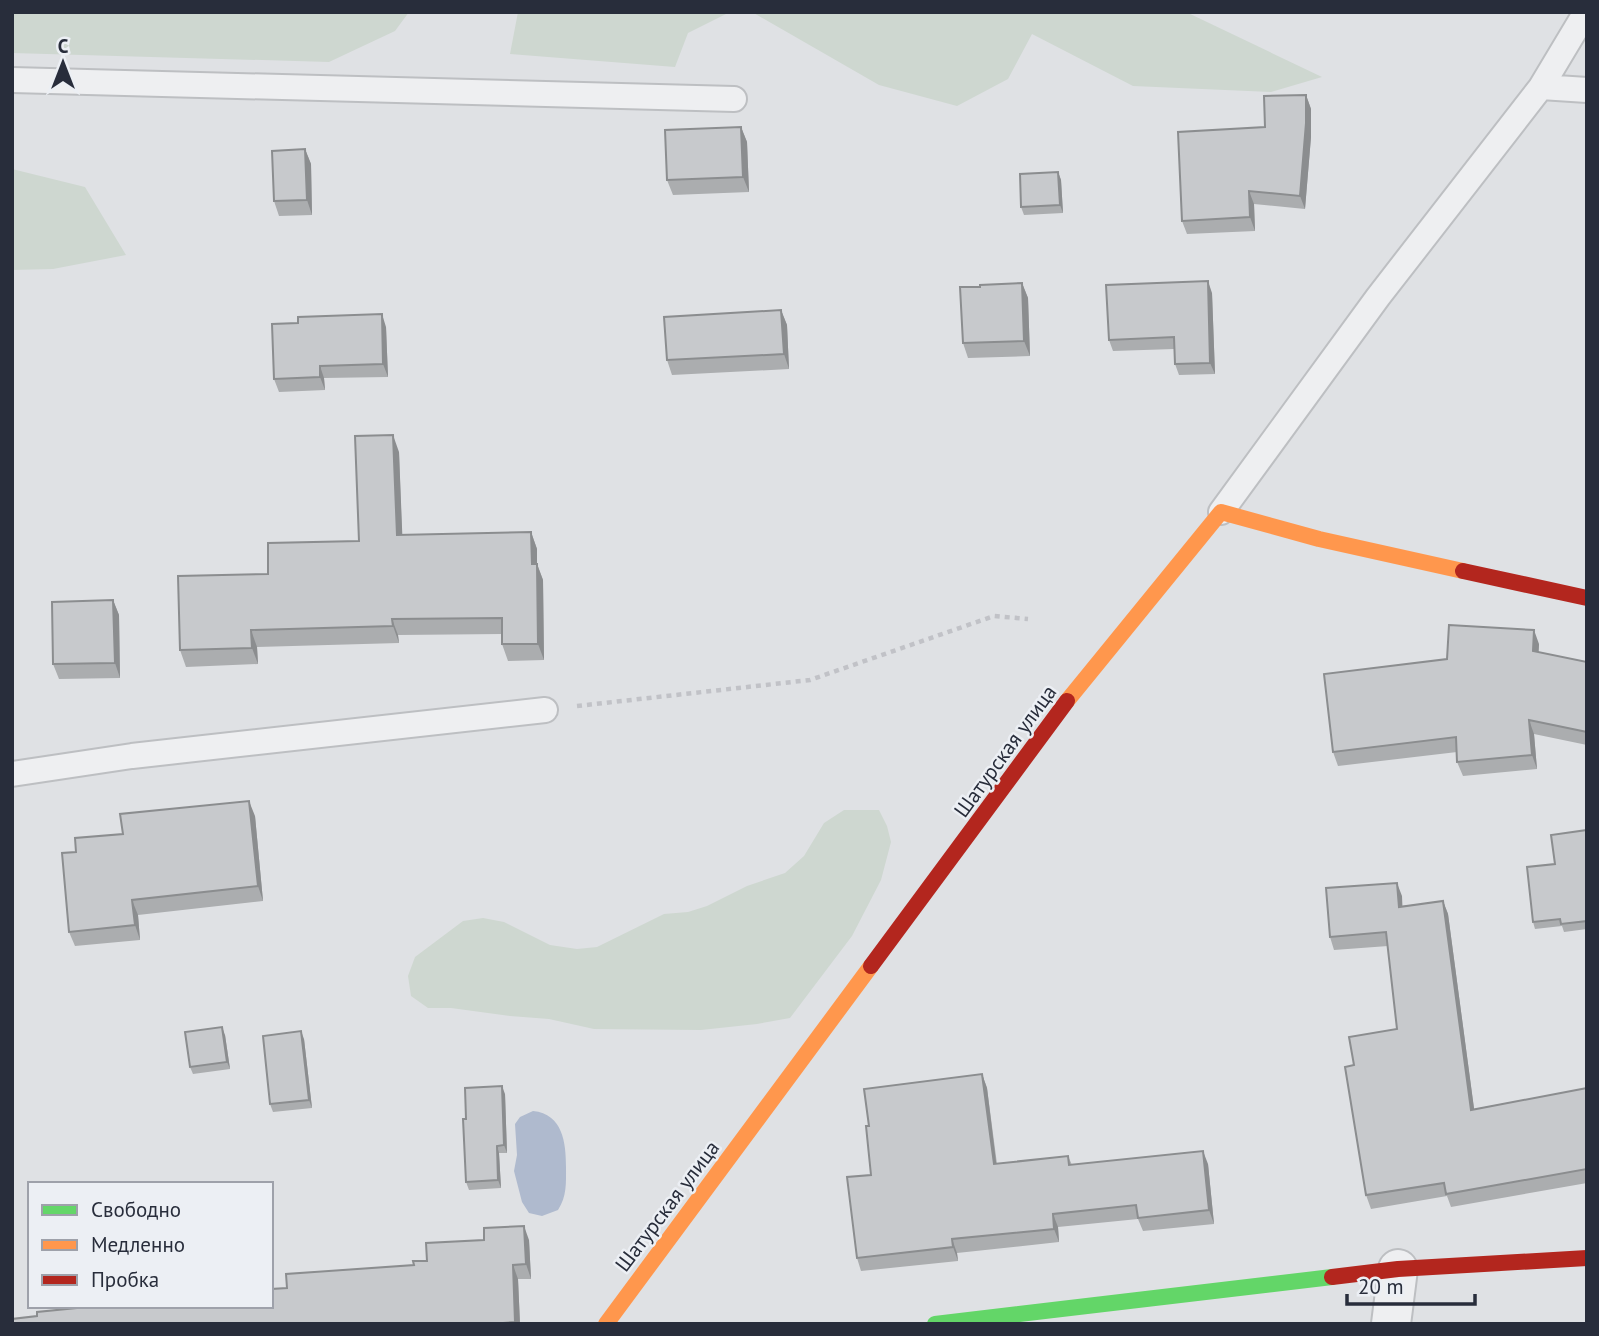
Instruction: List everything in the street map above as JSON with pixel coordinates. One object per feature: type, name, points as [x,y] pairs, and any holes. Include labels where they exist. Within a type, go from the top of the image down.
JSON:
[{"type":"street","points":[[1221,512],[1319,539],[1587,598]]},
{"type":"street","name":"Шатурская улица","points":[[607,1324],[1079,686],[1221,512]]},
{"type":"street","points":[[935,1324],[1398,1269],[1587,1258]]},
{"type":"street","points":[[1391,1324],[1398,1269]]},
{"type":"lane","points":[[1221,512],[1378,297],[1541,87],[1586,12]]},
{"type":"lane","points":[[12,80],[734,99]]},
{"type":"lane","points":[[1541,87],[1587,90]]},
{"type":"lane","points":[[12,774],[132,756],[545,710]]},
{"type":"path","points":[[545,710],[810,680],[994,616],[1028,619]]},
{"type":"shaded area","points":[[12,12],[409,12],[395,31],[329,62],[12,53]]},
{"type":"shaded area","points":[[518,12],[730,12],[688,33],[675,67],[510,54]]},
{"type":"shaded area","points":[[752,12],[1186,12],[1322,77],[1271,92],[1133,86],[1032,34],[1008,79],[957,106],[879,85]]},
{"type":"shaded area","points":[[12,169],[85,187],[126,255],[53,269],[12,270]]},
{"type":"shaded area","points":[[844,810],[879,810],[891,842],[881,880],[852,936],[790,1018],[701,1030],[594,1029],[549,1019],[428,1008],[411,996],[408,976],[415,957],[463,921],[483,918],[504,922],[550,945],[577,949],[597,947],[664,914],[688,912],[707,906],[747,886],[785,873],[804,856],[824,823]]},
{"type":"water","points":[[533,1111],[543,1113],[557,1124],[566,1158],[563,1200],[558,1210],[542,1216],[529,1213],[522,1202],[514,1171],[517,1155],[515,1124],[520,1117]]},
{"type":"building","points":[[1306,95],[1300,196],[1249,191],[1250,217],[1182,221],[1178,132],[1265,127],[1264,96]]},
{"type":"building","points":[[741,127],[743,177],[667,180],[665,130]]},
{"type":"building","points":[[305,149],[307,200],[274,201],[272,151]]},
{"type":"building","points":[[1058,172],[1060,205],[1021,207],[1020,174]]},
{"type":"building","points":[[1208,281],[1210,363],[1175,364],[1174,337],[1109,340],[1106,285]]},
{"type":"building","points":[[1022,283],[1024,341],[963,343],[960,287]]},
{"type":"building","points":[[781,310],[784,354],[667,360],[664,317]]},
{"type":"building","points":[[382,314],[383,364],[320,366],[320,377],[274,379],[272,324],[298,323],[298,317]]},
{"type":"building","points":[[393,435],[397,535],[531,532],[532,564],[537,564],[538,644],[502,644],[502,618],[392,619],[393,626],[251,630],[252,648],[180,650],[178,576],[268,574],[268,543],[359,541],[355,436]]},
{"type":"building","points":[[113,600],[115,663],[53,664],[52,602]]},
{"type":"building","points":[[1449,625],[1534,630],[1533,651],[1587,662],[1587,732],[1529,720],[1532,755],[1457,762],[1456,737],[1333,752],[1324,674],[1447,659]]},
{"type":"building","points":[[249,801],[258,886],[132,900],[135,925],[69,932],[62,853],[76,852],[75,838],[123,834],[120,814]]},
{"type":"building","points":[[1587,830],[1587,921],[1561,924],[1560,919],[1533,922],[1527,867],[1555,864],[1551,835]]},
{"type":"building","points":[[1397,883],[1399,907],[1443,901],[1471,1110],[1587,1088],[1587,1169],[1446,1194],[1444,1183],[1366,1195],[1345,1067],[1354,1065],[1349,1037],[1397,1029],[1386,932],[1330,937],[1326,888]]},
{"type":"building","points":[[222,1027],[227,1062],[190,1067],[185,1032]]},
{"type":"building","points":[[301,1031],[309,1100],[270,1104],[263,1036]]},
{"type":"building","points":[[982,1074],[994,1164],[1068,1156],[1069,1165],[1203,1151],[1209,1210],[1138,1218],[1136,1205],[1053,1214],[1054,1229],[952,1239],[953,1247],[857,1258],[847,1177],[871,1175],[864,1089]]},
{"type":"building","points":[[502,1086],[504,1145],[497,1146],[498,1180],[466,1182],[463,1119],[466,1119],[465,1088]]},
{"type":"building","points":[[524,1226],[526,1264],[513,1265],[515,1322],[12,1324],[12,1319],[37,1316],[37,1312],[77,1308],[273,1308],[273,1289],[287,1288],[286,1274],[414,1265],[413,1261],[427,1261],[426,1243],[484,1240],[484,1228]]},
{"type":"traffic: fast","points":[[935,1324],[1332,1277]]},
{"type":"traffic: slow","points":[[1067,701],[1221,512],[1319,539],[1463,571]]},
{"type":"traffic: slow","points":[[606,1324],[871,966]]},
{"type":"traffic: jam","points":[[1463,571],[1587,598]]},
{"type":"traffic: jam","points":[[871,966],[1067,701]]},
{"type":"traffic: jam","points":[[1332,1277],[1398,1269],[1587,1258]]}]
